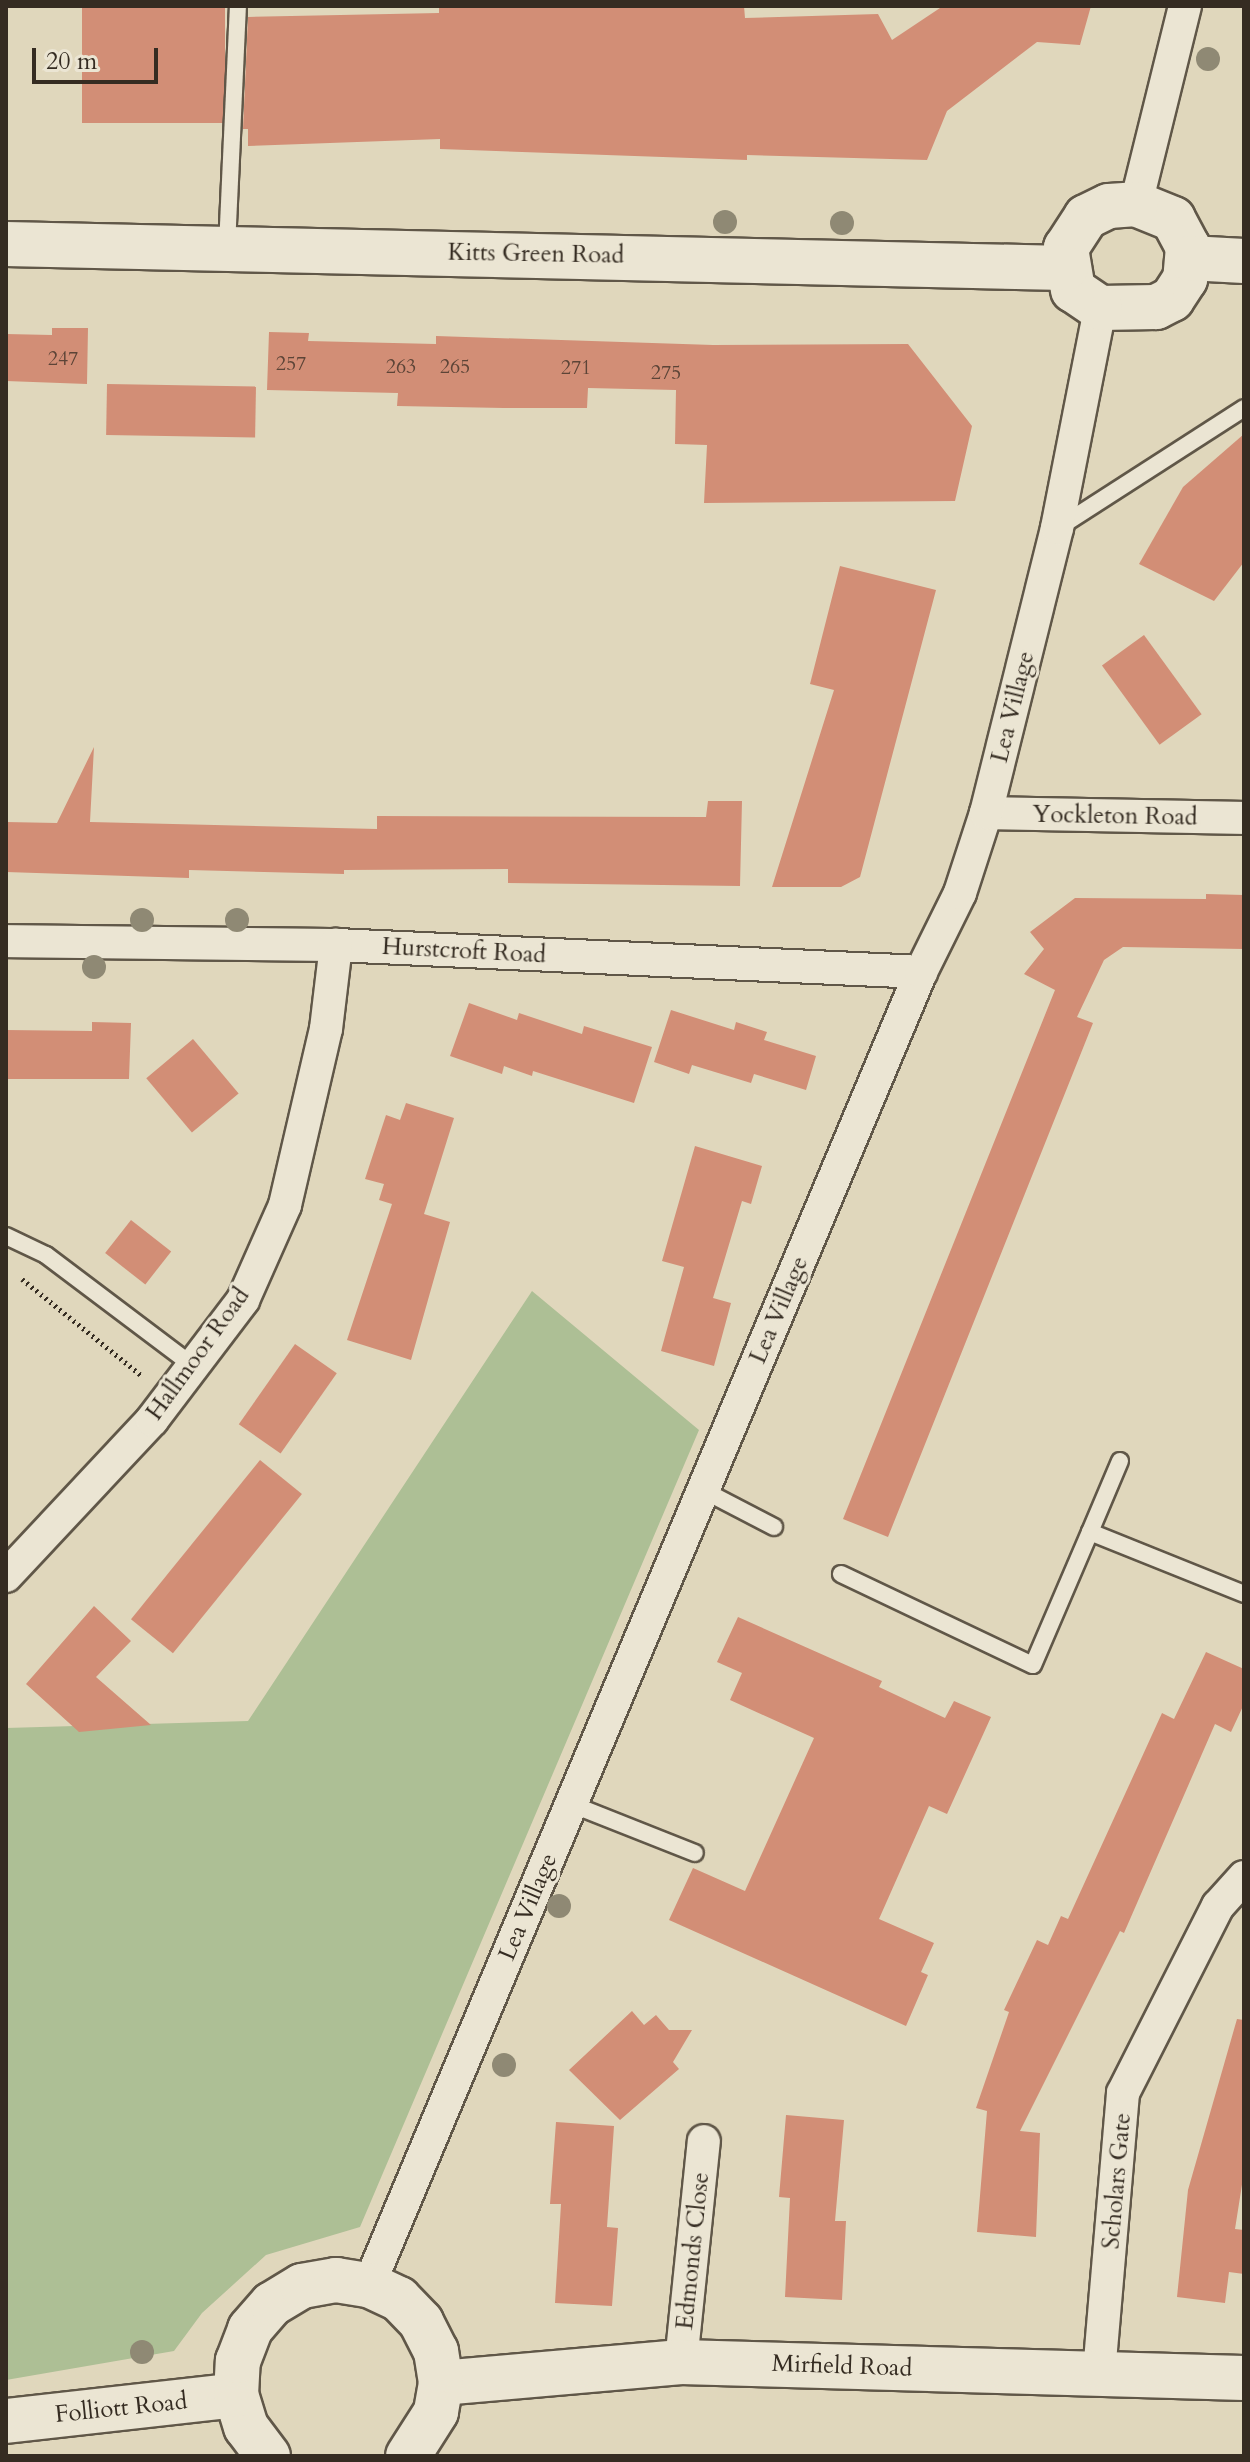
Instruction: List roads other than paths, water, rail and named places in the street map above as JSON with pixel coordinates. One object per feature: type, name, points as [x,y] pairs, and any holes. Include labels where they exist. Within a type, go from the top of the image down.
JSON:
[{"type":"street","points":[[1136,204],[1185,6]]},
{"type":"street","points":[[1136,204],[1173,219],[1189,258],[1185,279],[1172,299],[1137,311],[1100,308],[1073,290],[1066,268],[1069,240],[1086,217],[1109,206],[1136,204]]},
{"type":"street","name":"Kitts Green Road","points":[[6,244],[1066,268]]},
{"type":"street","points":[[1189,258],[1244,261]]},
{"type":"street","name":"Lea Village","points":[[369,2285],[921,972],[960,893],[986,813],[1057,528],[1100,308]]},
{"type":"street","name":"Yockleton Road","points":[[986,813],[1244,818]]},
{"type":"street","name":"Hurstcroft Road","points":[[6,941],[336,945],[921,972]]},
{"type":"street","name":"Hallmoor Road","points":[[6,1576],[167,1400],[243,1300],[285,1205],[326,1029],[336,945]]},
{"type":"street","name":"Scholars Gate","points":[[1099,2373],[1123,2093],[1218,1906],[1244,1877]]},
{"type":"street","name":"Edmonds Close","points":[[681,2362],[704,2141]]},
{"type":"street","points":[[268,2456],[246,2427],[236,2395],[238,2361],[250,2329],[272,2304],[302,2286],[336,2280],[369,2285],[399,2299],[421,2322],[436,2351],[441,2383],[436,2412],[408,2456]]},
{"type":"street","name":"Mirfield Road","points":[[441,2383],[681,2362],[1244,2378]]},
{"type":"street","name":"Folliott Road","points":[[6,2421],[236,2395]]},
{"type":"lane","points":[[227,248],[238,6]]},
{"type":"lane","points":[[1057,528],[1244,408]]},
{"type":"lane","points":[[6,1236],[46,1255],[192,1365]]},
{"type":"lane","points":[[841,1574],[1033,1665],[1120,1461]]},
{"type":"lane","points":[[703,1490],[774,1527]]},
{"type":"lane","points":[[1090,1532],[1244,1594]]},
{"type":"lane","points":[[571,1804],[695,1853]]}]
